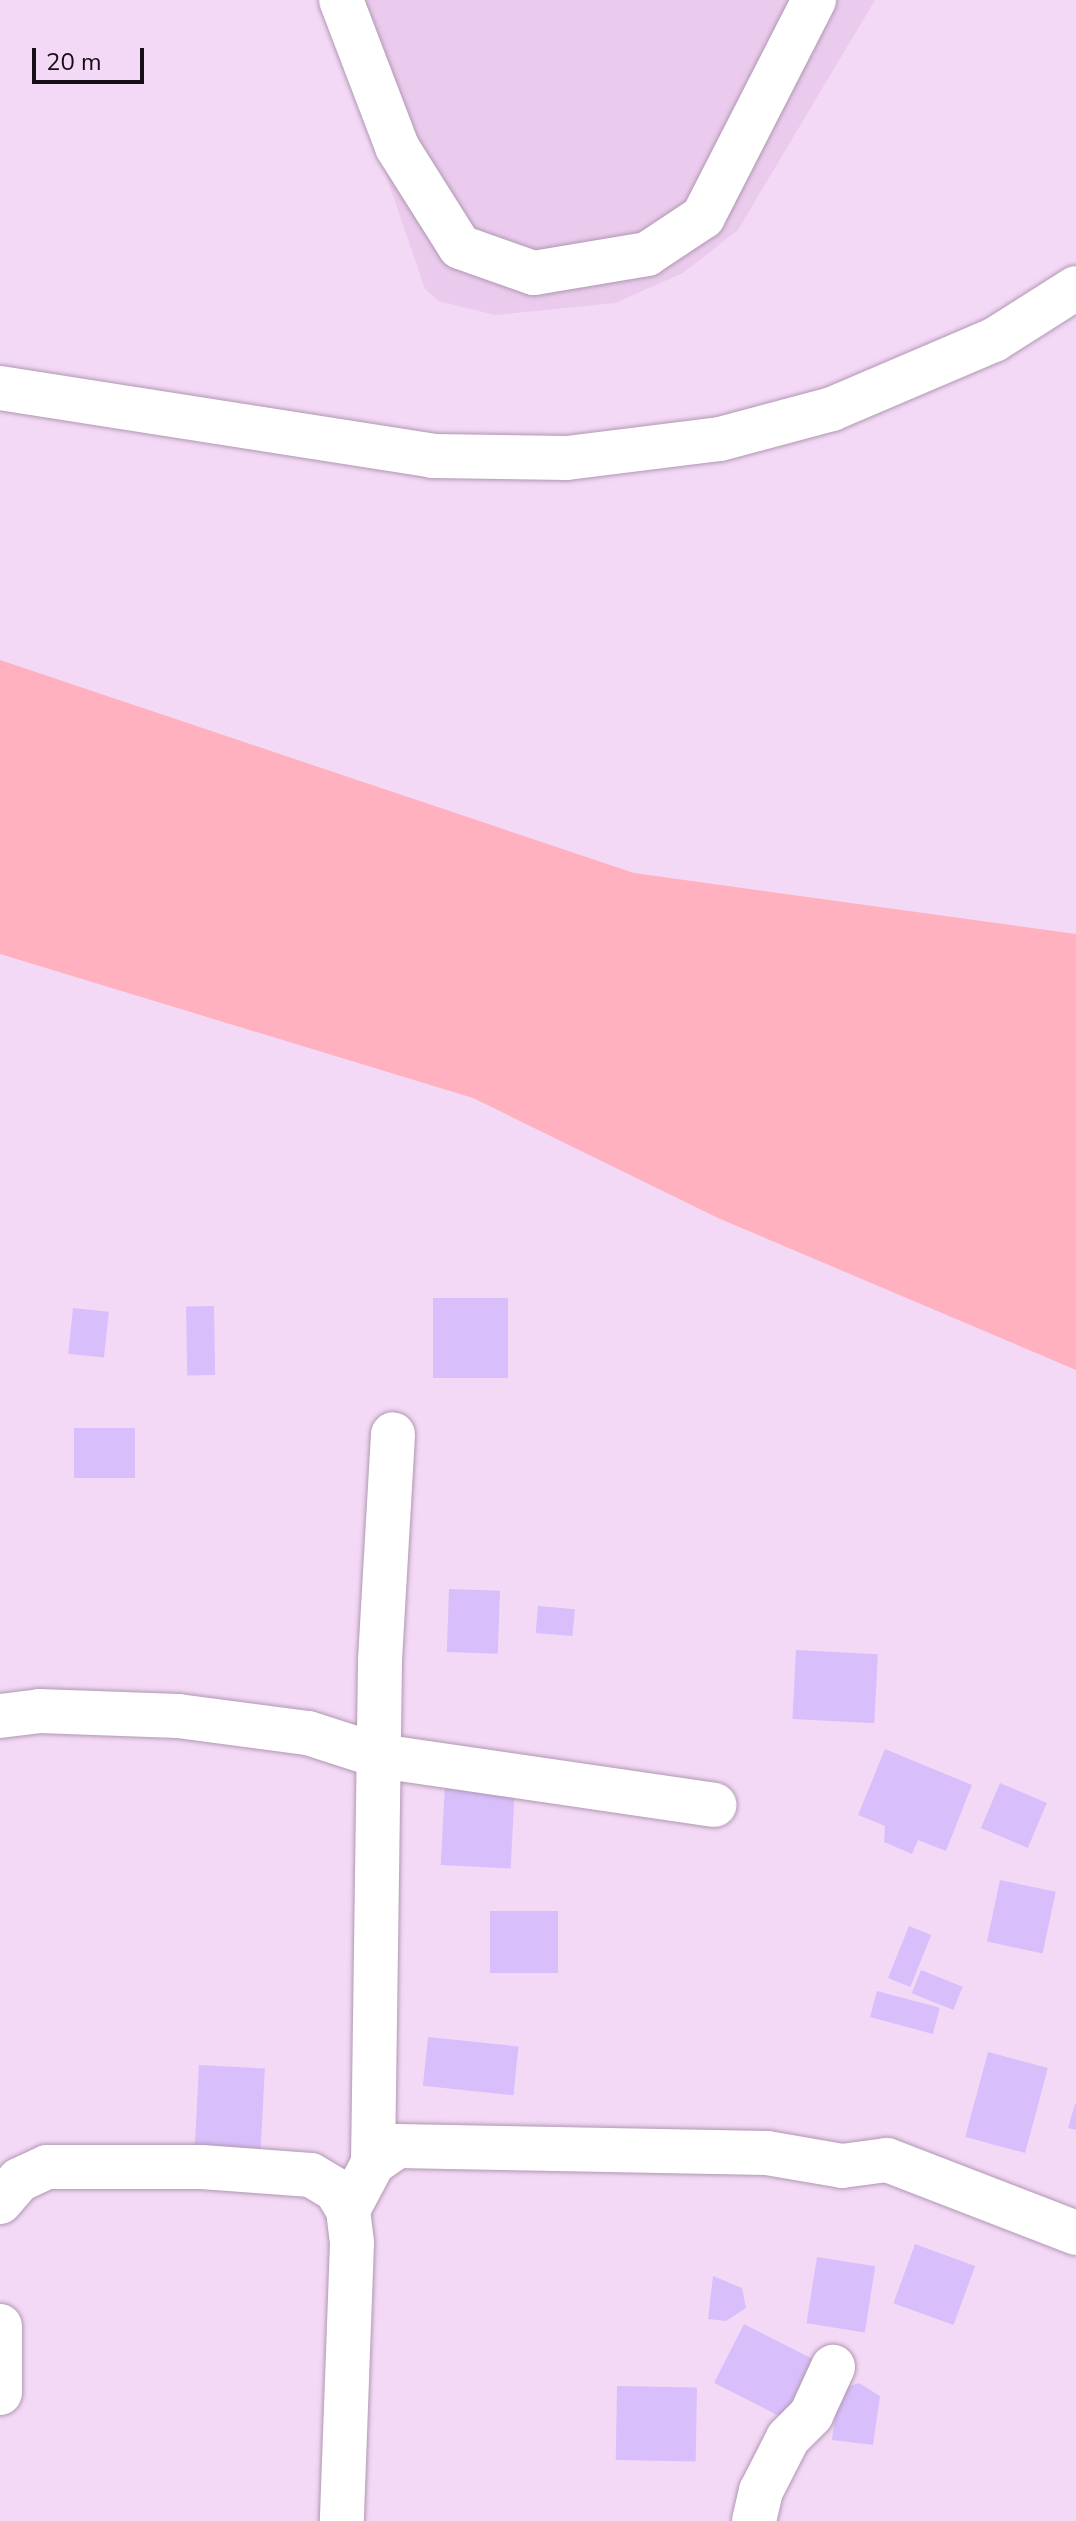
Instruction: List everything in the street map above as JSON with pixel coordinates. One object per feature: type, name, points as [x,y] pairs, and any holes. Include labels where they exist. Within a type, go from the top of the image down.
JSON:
[{"type":"street","points":[[341,0],[397,147],[460,247],[534,273],[647,254],[703,217],[814,0]]},
{"type":"street","points":[[0,388],[432,456],[567,458],[720,439],[832,409],[994,340],[1076,288]]},
{"type":"street","points":[[373,2163],[379,1756],[393,1434]]},
{"type":"street","points":[[0,1716],[39,1711],[178,1716],[308,1733],[379,1756],[714,1805]]},
{"type":"street","points":[[348,2210],[373,2163],[397,2146],[767,2153],[842,2166],[887,2160],[1076,2233]]},
{"type":"street","points":[[0,2202],[19,2180],[47,2167],[202,2167],[311,2175],[336,2190],[348,2210],[352,2243],[342,2521]]},
{"type":"street","points":[[0,2326],[0,2393]]},
{"type":"street","points":[[754,2521],[761,2491],[788,2438],[811,2415],[833,2367]]},
{"type":"shaded area","points":[[326,0],[875,0],[738,230],[683,273],[615,303],[495,315],[438,301],[425,289]]},
{"type":"shaded area","points":[[0,660],[634,873],[1076,934],[1076,1370],[718,1218],[473,1098],[0,954]]},
{"type":"building","points":[[433,1298],[508,1298],[508,1378],[433,1378]]},
{"type":"building","points":[[186,1306],[214,1306],[215,1375],[187,1375]]},
{"type":"building","points":[[73,1308],[109,1312],[104,1358],[68,1354]]},
{"type":"building","points":[[74,1428],[135,1428],[135,1478],[74,1478]]},
{"type":"building","points":[[449,1589],[500,1591],[498,1654],[447,1652]]},
{"type":"building","points":[[538,1606],[575,1609],[573,1636],[536,1633]]},
{"type":"building","points":[[796,1650],[878,1654],[874,1723],[792,1719]]},
{"type":"building","points":[[885,1749],[972,1785],[946,1851],[918,1840],[912,1854],[884,1842],[885,1826],[858,1815]]},
{"type":"building","points":[[445,1783],[515,1787],[511,1869],[441,1865]]},
{"type":"building","points":[[1000,1783],[1047,1803],[1028,1848],[981,1828]]},
{"type":"building","points":[[1000,1880],[1056,1892],[1043,1953],[987,1942]]},
{"type":"building","points":[[490,1911],[558,1911],[558,1973],[490,1973]]},
{"type":"building","points":[[909,1926],[931,1935],[910,1987],[888,1978]]},
{"type":"building","points":[[921,1970],[963,1987],[953,2010],[912,1993]]},
{"type":"building","points":[[877,1991],[940,2008],[933,2034],[870,2017]]},
{"type":"building","points":[[428,2037],[519,2047],[513,2095],[423,2086]]},
{"type":"building","points":[[988,2052],[1048,2068],[1025,2153],[965,2137]]},
{"type":"building","points":[[199,2065],[265,2068],[261,2148],[195,2145]]},
{"type":"building","points":[[1076,2104],[1076,2130],[1068,2128]]},
{"type":"building","points":[[915,2244],[975,2266],[954,2325],[893,2303]]},
{"type":"building","points":[[817,2257],[875,2266],[865,2332],[807,2323]]},
{"type":"building","points":[[713,2276],[742,2288],[746,2308],[726,2321],[708,2319]]},
{"type":"building","points":[[744,2324],[820,2363],[790,2421],[714,2383]]},
{"type":"building","points":[[859,2383],[880,2396],[873,2445],[832,2440],[838,2390]]},
{"type":"building","points":[[617,2386],[697,2387],[696,2461],[616,2460]]}]
